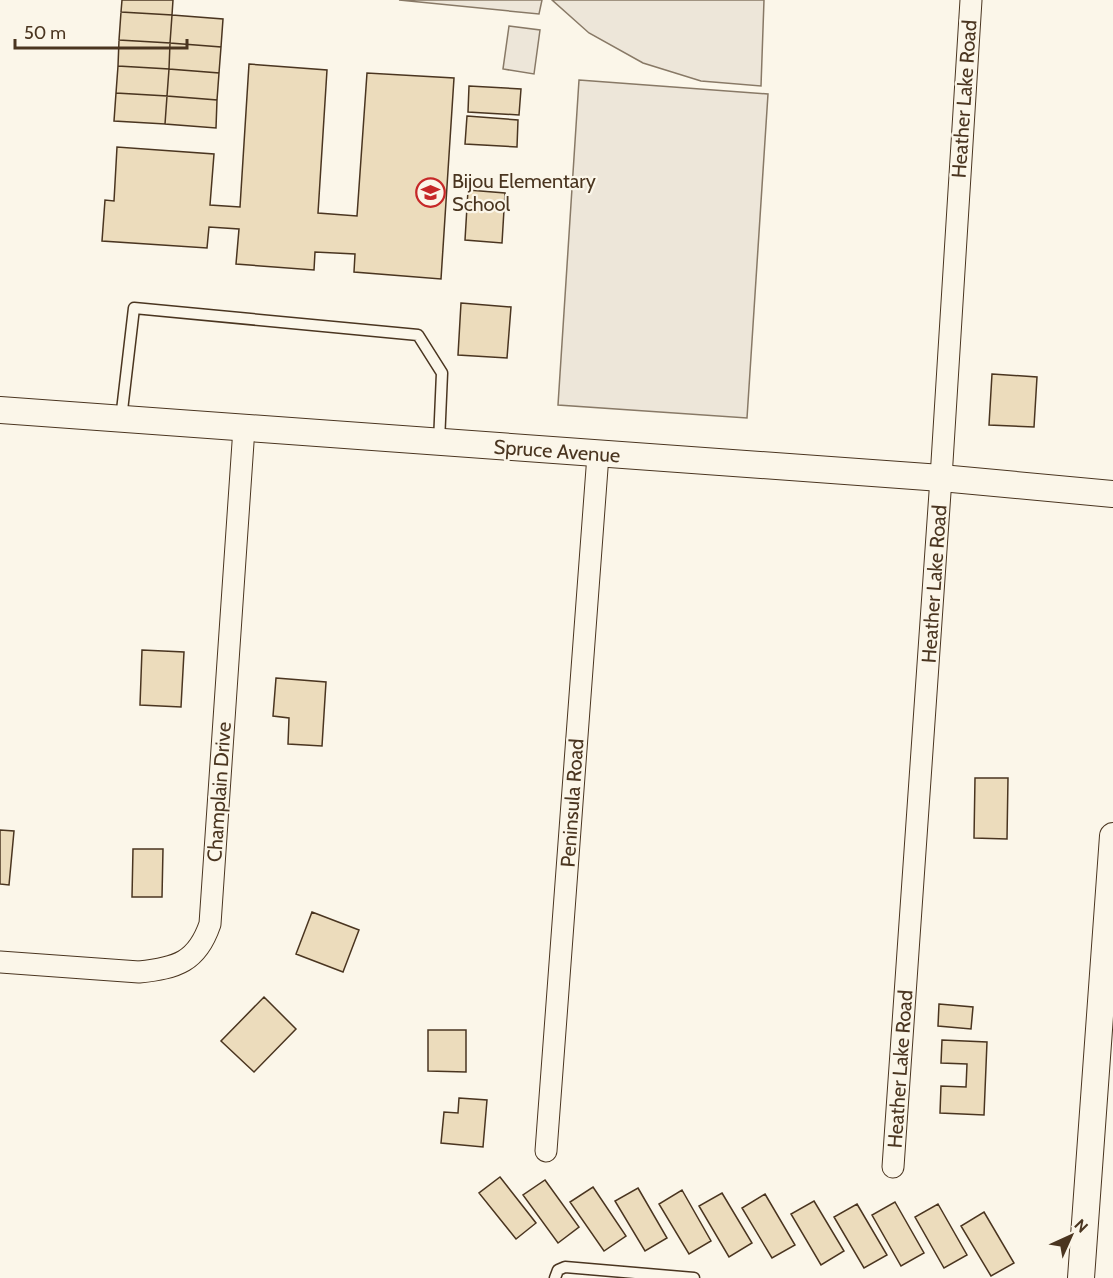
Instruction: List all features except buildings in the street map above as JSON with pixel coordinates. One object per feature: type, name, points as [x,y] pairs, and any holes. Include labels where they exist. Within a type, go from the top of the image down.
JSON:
[{"type":"street","name":"Heather Lake Road","points":[[893,1167],[941,478],[970,0]]},
{"type":"street","name":"Spruce Avenue","points":[[0,410],[941,478],[1113,495]]},
{"type":"street","name":"Champlain Drive","points":[[0,962],[149,971],[188,960],[206,938],[210,924],[244,428]]},
{"type":"street","name":"Peninsula Road","points":[[546,1151],[598,455]]},
{"type":"street","points":[[1081,1278],[1113,836]]},
{"type":"lane","points":[[122,419],[134,308],[418,334],[442,373],[439,443]]},
{"type":"lane","points":[[555,1278],[558,1270],[565,1267],[694,1278]]},
{"type":"shaded area","points":[[399,0],[542,0],[539,14]]},
{"type":"shaded area","points":[[552,0],[764,0],[761,86],[701,81],[643,63],[589,33]]},
{"type":"shaded area","points":[[509,26],[540,30],[534,74],[503,69]]},
{"type":"shaded area","points":[[579,80],[768,94],[747,418],[558,405]]},
{"type":"place","name":"Bijou Elementary School","points":[[431,193]]}]
